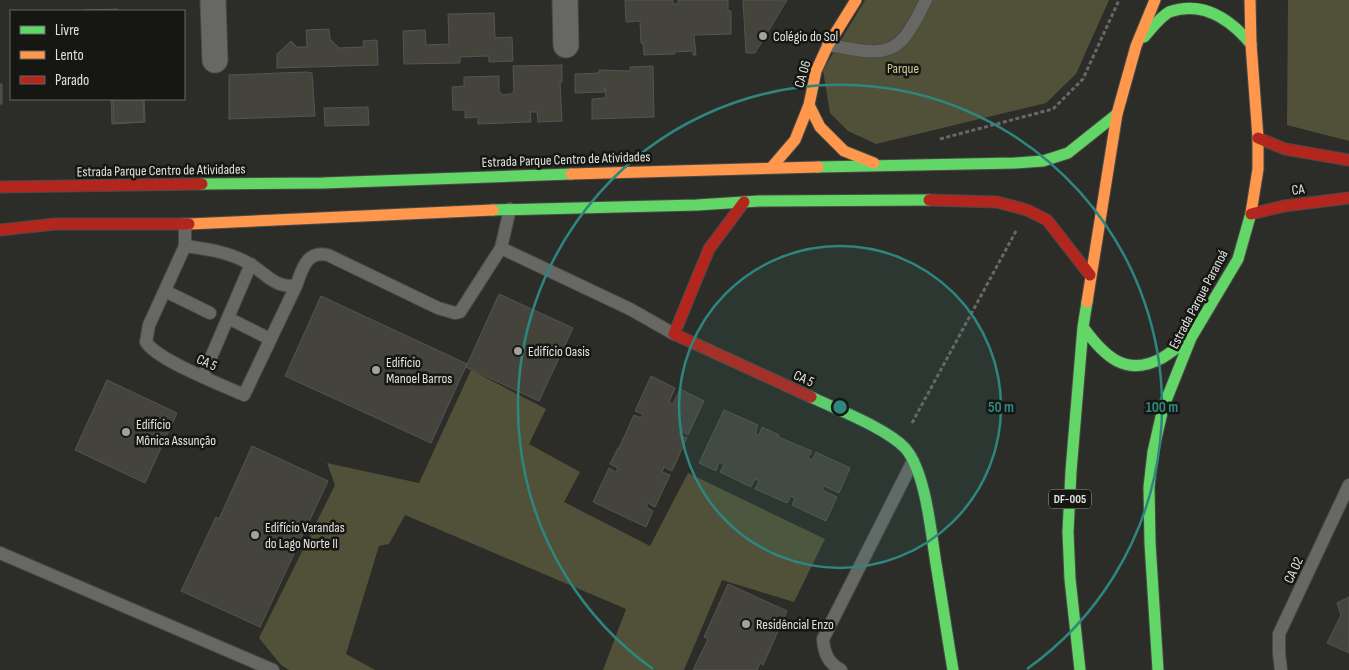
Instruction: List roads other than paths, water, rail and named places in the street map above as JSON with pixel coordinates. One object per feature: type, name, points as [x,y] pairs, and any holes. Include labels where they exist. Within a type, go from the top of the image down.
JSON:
[{"type":"main road","name":"CA 06","points":[[771,168],[795,140],[809,105],[816,71],[828,45],[856,0]]},
{"type":"main road","name":"DF-005","points":[[1080,670],[1070,579],[1068,532],[1083,328],[1090,275],[1118,114],[1136,46],[1155,0]]},
{"type":"main road","name":"Estrada Parque Paranoá","points":[[1158,670],[1150,543],[1149,487],[1153,452],[1163,408],[1191,338],[1225,284],[1238,259],[1252,214],[1258,169],[1258,138],[1250,0]]},
{"type":"main road","points":[[1136,46],[1156,23],[1176,8],[1193,4],[1213,8],[1230,20],[1252,44]]},
{"type":"main road","name":"CA 06","points":[[809,105],[820,127],[844,151],[880,165]]},
{"type":"main road","name":"Estrada Parque Centro de Atividades","points":[[0,187],[332,182],[771,168],[1015,163],[1043,161],[1068,153],[1118,114]]},
{"type":"main road","points":[[1258,138],[1285,149],[1349,160]]},
{"type":"main road","name":"CA","points":[[1252,214],[1284,206],[1349,198]]},
{"type":"main road","points":[[0,230],[55,224],[185,224],[510,208],[698,209],[744,202],[962,200],[997,202],[1027,210],[1047,220],[1090,275]]},
{"type":"main road","points":[[674,334],[709,250],[744,202]]},
{"type":"main road","points":[[704,232],[709,250]]},
{"type":"main road","points":[[1083,328],[1096,346],[1111,360],[1127,366],[1144,365],[1161,359],[1191,338]]},
{"type":"main road","name":"CA 5","points":[[674,334],[873,426],[901,444],[913,461],[926,504],[953,670]]},
{"type":"street","points":[[213,0],[215,60]]},
{"type":"street","points":[[565,0],[566,45]]},
{"type":"lane","points":[[828,45],[877,52],[891,50],[903,40],[926,0]]},
{"type":"lane","name":"CA 5","points":[[185,224],[185,246],[149,325],[146,342],[150,348],[184,368],[244,395],[296,286],[304,264],[312,256],[320,253],[328,255],[438,308],[455,313],[460,312],[501,248],[510,208]]},
{"type":"lane","points":[[185,246],[236,257],[251,264],[267,277],[280,284],[296,286]]},
{"type":"lane","name":"CA 5","points":[[501,248],[630,309],[674,334]]},
{"type":"lane","points":[[202,376],[251,264]]},
{"type":"lane","points":[[165,291],[210,313]]},
{"type":"lane","points":[[228,318],[270,339]]},
{"type":"lane","points":[[841,670],[828,659],[824,650],[823,639],[913,461]]},
{"type":"lane","name":"CA 02","points":[[1281,670],[1278,654],[1279,634],[1349,485]]},
{"type":"lane","points":[[0,553],[273,670]]},
{"type":"place","name":"Colégio do Sol","points":[[763,36]]},
{"type":"place","name":"Edifício Oasis","points":[[518,351]]},
{"type":"place","name":"Edifício Manoel Barros","points":[[376,370]]},
{"type":"place","name":"Edifício Mônica Assunção","points":[[126,432]]},
{"type":"place","name":"Edifício Varandas do Lago Norte II","points":[[255,535]]},
{"type":"place","name":"Residêncial Enzo","points":[[746,624]]},
{"type":"park label","name":"Parque","points":[[903,68]]}]
